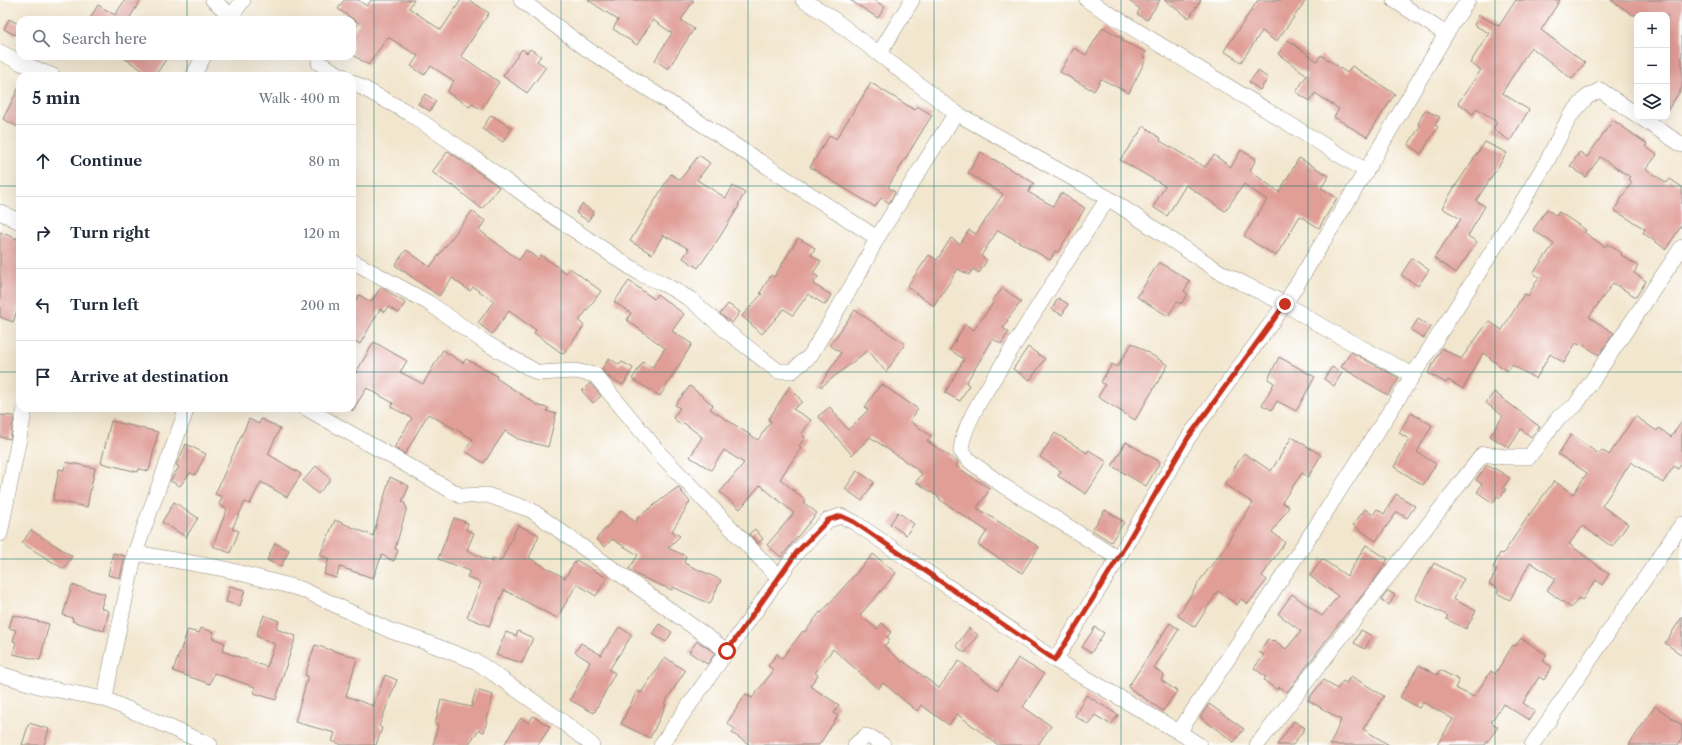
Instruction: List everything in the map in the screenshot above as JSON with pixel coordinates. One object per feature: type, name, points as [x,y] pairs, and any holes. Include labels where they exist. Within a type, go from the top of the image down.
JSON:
[{"type":"street","points":[[213,0],[228,16]]},
{"type":"street","points":[[231,16],[243,0]]},
{"type":"street","points":[[522,0],[586,49],[877,238]]},
{"type":"street","points":[[803,0],[828,15],[956,114],[1108,198],[1220,272],[1285,304],[1328,330],[1413,375]]},
{"type":"street","points":[[879,54],[912,0]]},
{"type":"street","points":[[1087,0],[1366,171]]},
{"type":"street","points":[[1394,0],[1446,34]]},
{"type":"street","points":[[1055,660],[1118,558],[1188,438],[1285,304],[1366,171],[1446,34],[1468,0]]},
{"type":"street","points":[[0,52],[18,62],[42,72]]},
{"type":"street","points":[[195,72],[202,60]]},
{"type":"street","points":[[320,63],[335,72]]},
{"type":"street","points":[[356,84],[409,113],[473,157],[556,218],[641,274],[662,283],[690,300],[728,333],[778,372],[792,371],[810,356],[864,265],[877,238],[956,114]]},
{"type":"street","points":[[1179,732],[1323,516],[1413,375],[1546,163],[1570,116],[1587,97],[1600,90],[1634,113]]},
{"type":"street","points":[[1644,120],[1682,145]]},
{"type":"street","points":[[1108,198],[1028,322],[978,406],[961,442],[961,451],[971,462],[1002,485],[1118,558]]},
{"type":"street","points":[[0,212],[16,220]]},
{"type":"street","points":[[1258,745],[1483,454],[1505,457],[1529,457],[1559,417],[1575,406],[1682,247]]},
{"type":"street","points":[[356,263],[429,303],[486,343],[538,373],[575,371],[595,375],[661,455],[779,578]]},
{"type":"street","points":[[0,534],[24,412]]},
{"type":"street","points":[[105,699],[135,553],[186,412]]},
{"type":"street","points":[[313,412],[461,496],[487,494],[531,510],[727,651]]},
{"type":"street","points":[[661,745],[809,538],[828,520],[841,516],[854,522],[1055,660],[1199,745]]},
{"type":"street","points":[[1532,745],[1682,524]]},
{"type":"street","points":[[135,553],[225,570],[301,590],[391,631],[420,640],[477,662],[559,719],[592,745]]},
{"type":"street","points":[[0,674],[42,687],[105,699],[210,745]]},
{"type":"street","points":[[855,745],[866,736],[883,745]]},
{"type":"building","points":[[125,0],[141,0],[131,16],[91,16],[98,5],[115,15]]},
{"type":"building","points":[[344,0],[358,0],[367,6],[371,0],[414,0],[409,8],[441,30],[461,0],[469,0],[489,13],[461,56],[499,82],[481,109],[472,104],[470,107],[447,92],[454,81],[431,66],[424,75],[411,66],[418,56],[388,37],[368,65],[356,57],[356,27],[359,23],[356,21],[356,16],[348,16],[338,9]]},
{"type":"building","points":[[588,0],[694,0],[681,20],[694,29],[668,69],[655,60],[672,33],[653,20],[637,45],[613,29],[618,20]]},
{"type":"building","points":[[850,0],[874,0],[885,7],[878,18]]},
{"type":"building","points":[[1128,0],[1160,0],[1147,20],[1137,14],[1140,9]]},
{"type":"building","points":[[1164,0],[1201,0],[1189,18]]},
{"type":"building","points":[[1258,0],[1306,0],[1276,42],[1262,31],[1241,62],[1224,51]]},
{"type":"building","points":[[1516,0],[1560,0],[1541,30],[1585,63],[1572,79],[1531,47],[1502,93],[1529,110],[1510,141],[1493,129],[1497,122],[1477,108],[1473,114],[1458,103],[1481,70],[1470,63],[1489,33],[1474,25],[1479,15],[1499,26]]},
{"type":"building","points":[[1611,0],[1682,0],[1682,88],[1670,106],[1670,12],[1634,12],[1633,15]]},
{"type":"building","points":[[9,19],[16,23],[15,35],[4,29]]},
{"type":"building","points":[[1103,27],[1123,39],[1122,41],[1146,52],[1143,57],[1146,59],[1129,93],[1101,79],[1094,91],[1060,72],[1074,48],[1086,55]]},
{"type":"building","points":[[1288,40],[1317,61],[1321,55],[1347,73],[1352,66],[1395,94],[1367,137],[1334,117],[1339,109],[1315,93],[1310,101],[1296,92],[1307,75],[1278,54]]},
{"type":"building","points":[[522,49],[527,53],[530,49],[541,56],[537,61],[546,67],[527,93],[503,76]]},
{"type":"building","points":[[127,60],[165,60],[158,72],[145,72]]},
{"type":"building","points":[[1258,71],[1268,78],[1260,90],[1249,82]]},
{"type":"building","points":[[871,83],[915,110],[917,106],[932,115],[888,187],[895,192],[889,203],[881,198],[875,207],[810,167],[830,135],[836,139]]},
{"type":"building","points":[[16,93],[16,126],[3,119]]},
{"type":"building","points":[[425,94],[436,101],[430,111],[418,104]]},
{"type":"building","points":[[1425,110],[1440,117],[1435,125],[1438,127],[1421,154],[1408,145],[1421,125],[1418,124]]},
{"type":"building","points":[[491,115],[512,128],[503,142],[482,129]]},
{"type":"building","points":[[1613,120],[1647,144],[1645,146],[1657,155],[1646,169],[1667,183],[1670,179],[1682,187],[1682,225],[1666,249],[1643,233],[1645,229],[1614,210],[1632,182],[1628,179],[1630,177],[1600,157],[1586,177],[1570,166],[1580,152],[1587,157]]},
{"type":"building","points":[[1144,126],[1161,139],[1160,141],[1205,167],[1214,155],[1231,167],[1241,150],[1256,159],[1250,171],[1279,192],[1299,158],[1329,176],[1321,188],[1337,198],[1319,228],[1300,216],[1276,256],[1244,236],[1267,200],[1244,184],[1225,211],[1186,185],[1167,216],[1153,207],[1165,186],[1120,160]]},
{"type":"building","points":[[1485,142],[1507,153],[1476,201],[1485,206],[1468,236],[1477,242],[1456,273],[1434,258],[1461,219],[1442,208]]},
{"type":"building","points":[[448,151],[499,187],[482,209],[452,185],[451,186],[432,172]]},
{"type":"building","points":[[981,152],[1034,183],[1028,192],[1053,206],[1061,193],[1085,208],[1058,252],[1055,251],[1050,260],[998,230],[981,256],[987,260],[979,273],[973,269],[969,275],[958,269],[934,306],[907,287],[929,255],[937,260],[951,238],[960,244],[969,230],[976,234],[1003,194],[968,173]]},
{"type":"building","points":[[699,155],[710,163],[697,180],[726,198],[733,186],[745,193],[738,205],[739,206],[719,238],[698,268],[683,258],[689,249],[663,235],[652,254],[630,241],[671,174],[680,180]]},
{"type":"building","points":[[582,204],[594,212],[588,221],[576,213]]},
{"type":"building","points":[[1547,209],[1556,216],[1559,212],[1586,230],[1584,232],[1605,247],[1607,244],[1622,253],[1621,255],[1638,266],[1634,273],[1646,281],[1636,297],[1613,283],[1589,317],[1614,333],[1599,355],[1580,343],[1579,345],[1576,343],[1564,363],[1550,354],[1536,379],[1512,365],[1507,371],[1483,353],[1463,389],[1448,380],[1446,383],[1428,373],[1442,348],[1461,359],[1489,321],[1502,330],[1524,294],[1528,296],[1539,277],[1533,273],[1554,244],[1533,230]]},
{"type":"building","points":[[472,211],[485,221],[479,230],[519,260],[526,250],[538,259],[541,255],[566,273],[570,268],[601,291],[579,321],[584,326],[563,354],[534,333],[536,330],[509,311],[492,334],[478,323],[494,301],[473,287],[470,291],[452,278],[439,296],[395,265],[406,250],[430,267]]},
{"type":"building","points":[[0,232],[16,238],[16,313],[13,322],[0,317]]},
{"type":"building","points":[[798,238],[815,248],[811,255],[821,261],[813,273],[818,277],[813,284],[831,295],[825,305],[808,294],[793,315],[784,309],[762,334],[742,316],[762,294],[760,293],[771,275],[774,277]]},
{"type":"building","points":[[1412,258],[1429,270],[1418,286],[1401,275]]},
{"type":"building","points":[[1159,262],[1190,281],[1184,291],[1188,294],[1181,304],[1177,302],[1168,316],[1137,297]]},
{"type":"building","points":[[629,281],[654,299],[657,294],[684,314],[672,331],[692,344],[660,396],[632,379],[643,362],[652,368],[665,348],[627,320],[631,313],[614,302]]},
{"type":"building","points":[[381,287],[405,303],[399,313],[388,307],[384,312],[380,309],[360,344],[356,342],[356,300],[359,295],[371,302]]},
{"type":"building","points":[[1003,288],[1021,302],[1007,320],[1008,321],[1003,328],[1009,332],[1001,344],[993,339],[966,383],[969,385],[960,401],[945,393],[964,359],[950,350],[965,324],[974,330],[994,302],[992,301]]},
{"type":"building","points":[[1058,298],[1068,304],[1062,315],[1052,309]]},
{"type":"building","points":[[728,304],[740,312],[732,323],[720,314]]},
{"type":"building","points":[[855,310],[905,344],[886,372],[868,350],[821,387],[820,385],[841,353],[830,345]]},
{"type":"building","points":[[1418,319],[1431,327],[1424,338],[1411,330]]},
{"type":"building","points":[[374,342],[407,361],[400,372],[423,384],[443,350],[463,363],[466,359],[497,376],[496,378],[539,406],[548,408],[547,411],[556,414],[548,447],[518,439],[505,431],[484,463],[465,451],[473,439],[428,414],[405,454],[394,448],[412,418],[391,407],[393,403],[367,388],[356,405],[356,372]]},
{"type":"building","points":[[1132,343],[1168,365],[1135,420],[1098,397],[1105,385],[1101,382],[1112,364],[1117,367]]},
{"type":"building","points":[[1028,347],[1045,359],[1030,380],[1013,369]]},
{"type":"building","points":[[1351,352],[1399,378],[1388,395],[1341,367]]},
{"type":"building","points":[[1279,357],[1315,377],[1296,411],[1277,401],[1272,410],[1262,405],[1274,383],[1268,379]]},
{"type":"building","points":[[609,358],[619,365],[622,362],[633,368],[623,385],[608,377],[602,369]]},
{"type":"building","points":[[1332,367],[1342,373],[1334,386],[1324,379]]},
{"type":"building","points":[[590,383],[601,396],[593,403],[582,391]]},
{"type":"building","points":[[881,384],[918,409],[910,421],[931,436],[927,441],[958,462],[956,465],[957,467],[990,489],[977,508],[1039,547],[1022,573],[978,545],[987,531],[916,482],[922,474],[914,467],[870,437],[852,455],[818,416],[830,407],[848,430],[868,410],[865,407]]},
{"type":"building","points":[[690,386],[713,405],[710,409],[758,440],[771,421],[768,420],[790,386],[802,402],[793,409],[811,420],[801,435],[805,437],[799,446],[801,448],[780,479],[806,501],[804,503],[817,513],[781,557],[767,545],[794,513],[760,485],[740,509],[720,492],[744,463],[724,450],[711,470],[690,457],[702,437],[684,423],[682,425],[673,418],[680,408],[675,405]]},
{"type":"building","points":[[1494,392],[1540,427],[1531,437],[1521,429],[1509,448],[1490,436],[1503,416],[1486,403]]},
{"type":"building","points":[[1411,413],[1432,425],[1417,452],[1436,464],[1423,485],[1394,467],[1409,439],[1399,433]]},
{"type":"building","points":[[0,415],[14,416],[10,439],[0,437]]},
{"type":"building","points":[[1635,416],[1657,431],[1659,428],[1671,437],[1682,420],[1682,463],[1678,469],[1674,466],[1663,483],[1631,462],[1602,506],[1628,524],[1612,547],[1583,526],[1569,544],[1609,574],[1602,585],[1596,580],[1582,600],[1579,598],[1571,608],[1547,590],[1556,579],[1530,562],[1510,600],[1497,593],[1499,589],[1489,584],[1497,570],[1493,568],[1500,553],[1503,554],[1554,481],[1573,494],[1587,473],[1558,454],[1571,435],[1599,454],[1602,450],[1609,455]]},
{"type":"building","points":[[249,419],[259,424],[261,419],[280,428],[268,454],[301,474],[287,497],[261,482],[250,504],[245,502],[232,529],[239,531],[230,553],[213,546],[227,509],[219,505],[222,497],[215,494]]},
{"type":"building","points":[[111,421],[158,432],[149,471],[139,469],[138,472],[101,463]]},
{"type":"building","points":[[1055,433],[1087,453],[1089,450],[1107,462],[1086,494],[1058,476],[1061,471],[1040,457]]},
{"type":"building","points":[[1292,437],[1321,455],[1308,477],[1302,473],[1282,502],[1289,507],[1272,532],[1285,542],[1262,576],[1267,580],[1248,604],[1241,599],[1237,605],[1218,591],[1195,627],[1178,616],[1201,579],[1229,542],[1228,541],[1253,503],[1224,484],[1244,453],[1271,471]]},
{"type":"building","points":[[1126,442],[1160,462],[1146,486],[1112,466]]},
{"type":"building","points":[[186,444],[206,454],[195,475],[190,473],[180,486],[170,481],[179,467],[176,465]]},
{"type":"building","points":[[66,462],[95,468],[87,507],[53,500],[59,469],[64,470]]},
{"type":"building","points":[[1487,465],[1510,478],[1503,488],[1506,489],[1500,498],[1497,496],[1493,503],[1477,492],[1482,484],[1476,480]]},
{"type":"building","points":[[316,466],[331,479],[318,494],[303,481]]},
{"type":"building","points":[[857,471],[874,482],[862,501],[845,489]]},
{"type":"building","points":[[390,477],[409,486],[402,502],[405,503],[405,506],[407,507],[395,549],[398,550],[394,561],[382,555],[373,578],[340,567],[336,578],[324,574],[329,559],[320,555],[335,520],[373,536]]},
{"type":"building","points":[[678,487],[690,502],[672,531],[680,536],[668,548],[686,556],[684,563],[721,580],[710,604],[673,587],[672,590],[639,576],[629,569],[638,555],[612,539],[605,547],[596,539],[622,510],[636,523],[637,518]]},
{"type":"building","points":[[1396,494],[1415,506],[1407,518],[1397,512],[1376,541],[1353,525],[1365,509],[1373,515],[1377,509],[1384,514]]},
{"type":"building","points":[[174,502],[198,518],[186,537],[162,522]]},
{"type":"building","points":[[1105,510],[1124,522],[1111,542],[1092,530]]},
{"type":"building","points":[[898,512],[914,524],[906,535],[890,524]]},
{"type":"building","points":[[454,518],[468,523],[466,530],[474,533],[467,550],[492,562],[493,558],[501,561],[518,525],[539,535],[529,558],[565,578],[576,560],[607,578],[596,596],[577,584],[557,618],[504,590],[489,626],[467,617],[481,583],[467,577],[470,571],[438,559]]},
{"type":"building","points":[[755,529],[763,539],[758,543],[749,534]]},
{"type":"building","points":[[31,530],[72,556],[64,569],[22,543]]},
{"type":"building","points":[[275,543],[289,550],[281,567],[267,560]]},
{"type":"building","points":[[1366,545],[1388,559],[1378,575],[1350,611],[1349,610],[1287,692],[1279,687],[1277,690],[1264,680],[1266,677],[1254,668],[1264,655],[1259,652],[1268,639],[1272,642],[1274,640],[1286,649],[1301,631],[1278,614],[1292,594],[1322,616],[1338,596],[1310,576],[1322,559],[1347,576]]},
{"type":"building","points":[[113,553],[125,556],[120,578],[108,575]]},
{"type":"building","points":[[873,554],[896,573],[860,615],[877,629],[882,623],[891,632],[887,637],[890,640],[884,646],[902,662],[903,661],[939,688],[959,661],[998,690],[1018,658],[1044,674],[1023,707],[1051,726],[1038,745],[998,745],[957,714],[949,725],[921,705],[917,711],[883,683],[878,689],[833,649],[815,673],[818,675],[810,686],[839,705],[834,713],[838,716],[819,745],[750,745],[732,733],[735,729],[727,723],[746,694],[752,698],[774,670],[768,666],[777,654],[782,658],[803,631],[805,632],[820,612],[821,613]]},
{"type":"building","points":[[1434,563],[1464,579],[1453,599],[1476,611],[1466,629],[1446,619],[1448,616],[1415,599]]},
{"type":"building","points":[[72,585],[105,594],[101,608],[109,611],[104,631],[72,621],[73,618],[63,615]]},
{"type":"building","points":[[230,586],[245,590],[240,606],[226,602]]},
{"type":"building","points":[[1388,591],[1395,595],[1389,605],[1381,600]]},
{"type":"building","points":[[13,615],[49,624],[40,660],[13,654],[16,642],[13,641],[16,630],[9,628]]},
{"type":"building","points":[[264,615],[279,621],[276,629],[296,636],[276,700],[254,693],[255,687],[214,673],[210,684],[173,671],[188,630],[199,633],[201,628],[214,632],[212,638],[225,643],[222,651],[267,667],[275,644],[256,636]]},
{"type":"building","points":[[1682,617],[1682,655],[1665,643]]},
{"type":"building","points":[[1170,623],[1179,629],[1154,668],[1164,675],[1161,680],[1177,691],[1163,711],[1128,687]]},
{"type":"building","points":[[659,624],[672,632],[666,642],[652,634]]},
{"type":"building","points":[[619,627],[632,635],[609,670],[615,673],[594,713],[570,700],[590,662],[575,652],[581,643],[601,655]]},
{"type":"building","points":[[1095,627],[1104,633],[1091,653],[1082,647]]},
{"type":"building","points":[[969,628],[978,635],[965,653],[956,646]]},
{"type":"building","points":[[1361,630],[1372,636],[1365,649],[1354,643]]},
{"type":"building","points":[[518,631],[533,638],[522,663],[496,655],[506,632],[516,636]]},
{"type":"building","points":[[1521,638],[1547,655],[1543,661],[1552,667],[1544,680],[1539,677],[1523,703],[1535,711],[1529,720],[1503,704],[1491,722],[1498,727],[1485,745],[1437,745],[1453,719],[1423,702],[1419,708],[1400,697],[1419,665],[1437,675],[1440,670],[1459,680],[1455,688],[1474,697],[1491,671],[1495,674],[1513,645],[1516,646]]},
{"type":"building","points":[[697,641],[715,653],[707,664],[689,652]]},
{"type":"building","points":[[315,645],[357,658],[346,696],[373,706],[385,675],[397,680],[379,726],[382,728],[376,745],[342,745],[332,741],[335,733],[295,722],[308,676],[305,675]]},
{"type":"building","points":[[665,657],[685,671],[664,704],[666,705],[650,738],[621,724],[637,691],[641,693]]},
{"type":"building","points":[[1351,676],[1384,696],[1363,729],[1389,745],[1330,745],[1341,720],[1308,700],[1323,680],[1337,689],[1343,681],[1346,683]]},
{"type":"building","points":[[476,690],[493,695],[484,732],[479,730],[468,745],[433,745],[438,725],[435,724],[441,700],[471,707]]},
{"type":"building","points":[[1086,695],[1118,715],[1111,725],[1095,715],[1089,725],[1075,716]]},
{"type":"building","points":[[1209,704],[1244,729],[1234,742],[1200,717]]},
{"type":"building","points":[[1655,706],[1682,725],[1682,739],[1678,745],[1629,745]]},
{"type":"building","points":[[533,716],[550,727],[538,745],[504,745],[521,718],[529,723]]},
{"type":"building","points":[[1294,721],[1305,728],[1293,745],[1277,745]]},
{"type":"building","points":[[29,723],[49,729],[44,745],[22,745]]},
{"type":"route","points":[[727,651],[797,552],[828,520],[841,516],[854,522],[1055,660],[1118,558],[1188,438],[1285,304]]}]
